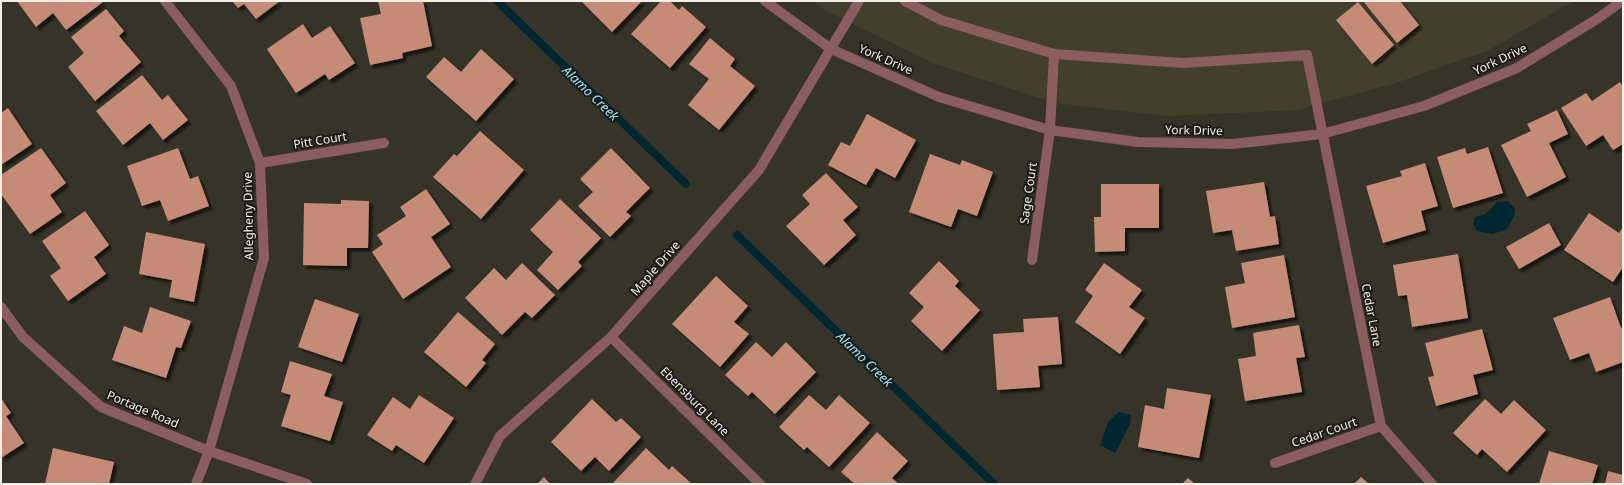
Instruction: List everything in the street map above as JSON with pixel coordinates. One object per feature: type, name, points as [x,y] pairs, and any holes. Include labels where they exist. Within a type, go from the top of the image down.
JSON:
[{"type":"street","name":"Allegheny Drive","points":[[165,1],[231,86],[260,163],[264,258],[209,451],[196,484]]},
{"type":"street","name":"York Drive","points":[[765,1],[832,49],[939,97],[1050,130],[1138,142],[1233,144],[1322,134],[1424,106],[1517,68],[1597,19],[1622,1]]},
{"type":"street","name":"Maple Drive","points":[[475,484],[500,436],[612,337],[759,170],[832,49],[859,1]]},
{"type":"street","points":[[905,1],[941,20],[1054,54]]},
{"type":"street","name":"Sage Court","points":[[1032,260],[1050,130],[1054,54]]},
{"type":"street","name":"Cedar Lane","points":[[1054,54],[1183,63],[1307,55],[1381,426],[1432,484]]},
{"type":"street","name":"Pitt Court","points":[[260,163],[384,143]]},
{"type":"street","name":"Portage Road","points":[[1,307],[23,337],[101,406],[209,451],[307,484]]},
{"type":"street","name":"Ebensburg Lane","points":[[612,337],[760,484]]},
{"type":"street","name":"Cedar Court","points":[[1275,463],[1381,426]]},
{"type":"shaded area","points":[[813,1],[1574,1],[1487,51],[1393,84],[1297,110],[1168,116],[1055,103],[933,63],[824,10]]},
{"type":"water","points":[[1508,201],[1515,209],[1514,216],[1507,229],[1493,234],[1477,231],[1473,224],[1475,217],[1486,214],[1497,202]]},
{"type":"water","points":[[1119,412],[1131,415],[1130,424],[1115,453],[1100,445],[1108,422]]},
{"type":"building","points":[[17,1],[103,2],[66,30],[53,13],[36,27]]},
{"type":"building","points":[[232,1],[280,1],[256,19],[244,4],[238,8]]},
{"type":"building","points":[[378,1],[423,1],[432,46],[402,53],[403,58],[370,65],[360,18],[381,14]]},
{"type":"building","points":[[581,1],[642,1],[612,32]]},
{"type":"building","points":[[661,1],[670,1],[679,10],[682,6],[706,27],[670,68],[631,34]]},
{"type":"building","points":[[1363,1],[1400,1],[1419,25],[1397,43]]},
{"type":"building","points":[[1358,2],[1394,45],[1372,64],[1336,20]]},
{"type":"building","points":[[106,9],[124,31],[119,36],[141,62],[95,101],[68,67],[84,53],[71,37]]},
{"type":"building","points":[[303,24],[312,38],[330,26],[355,63],[329,80],[325,74],[296,93],[267,49]]},
{"type":"building","points":[[710,38],[735,59],[730,66],[755,86],[719,130],[688,105],[709,79],[689,64]]},
{"type":"building","points":[[481,49],[514,79],[476,121],[426,77],[444,57],[461,72]]},
{"type":"building","points":[[142,75],[162,100],[168,95],[188,120],[163,140],[150,123],[123,145],[96,111]]},
{"type":"building","points":[[1620,82],[1623,87],[1623,144],[1613,150],[1603,135],[1586,146],[1561,108],[1586,93],[1592,101]]},
{"type":"building","points":[[8,108],[32,144],[1,165],[1,113]]},
{"type":"building","points":[[1557,110],[1568,134],[1549,143],[1566,177],[1527,197],[1501,145],[1531,131],[1527,124]]},
{"type":"building","points":[[867,114],[916,140],[895,178],[876,168],[866,185],[828,165],[841,142],[850,146]]},
{"type":"building","points":[[480,131],[524,170],[481,219],[433,177],[454,154],[457,156]]},
{"type":"building","points":[[1488,147],[1503,193],[1453,208],[1437,157],[1465,148],[1467,154]]},
{"type":"building","points":[[41,148],[66,183],[50,195],[62,212],[30,234],[1,194],[1,175]]},
{"type":"building","points":[[178,148],[190,179],[198,176],[209,206],[168,221],[160,200],[142,206],[127,166]]},
{"type":"building","points":[[611,148],[650,188],[626,212],[631,216],[610,237],[578,206],[593,192],[580,179]]},
{"type":"building","points":[[930,154],[960,165],[962,160],[993,172],[977,216],[958,209],[951,227],[909,212]]},
{"type":"building","points":[[1425,163],[1438,206],[1421,211],[1426,230],[1383,243],[1366,186],[1402,176],[1400,171]]},
{"type":"building","points":[[826,173],[858,207],[843,220],[856,235],[824,265],[786,226],[810,204],[802,195]]},
{"type":"building","points":[[1264,182],[1270,217],[1275,216],[1279,244],[1236,251],[1232,230],[1213,233],[1206,191]]},
{"type":"building","points":[[1101,184],[1159,184],[1159,228],[1125,228],[1125,251],[1095,252],[1094,217],[1101,217]]},
{"type":"building","points":[[426,189],[450,224],[431,237],[451,267],[403,299],[372,252],[383,244],[377,235],[406,216],[400,207]]},
{"type":"building","points":[[560,199],[601,238],[578,262],[582,266],[558,290],[537,270],[553,252],[530,230]]},
{"type":"building","points":[[341,200],[369,201],[368,248],[347,248],[347,266],[303,265],[304,203],[341,204]]},
{"type":"building","points":[[85,211],[109,245],[94,257],[106,274],[68,301],[50,276],[61,268],[42,241]]},
{"type":"building","points":[[1589,213],[1619,233],[1623,227],[1623,267],[1613,282],[1564,250]]},
{"type":"building","points":[[1549,223],[1561,245],[1519,269],[1506,247]]},
{"type":"building","points":[[146,232],[205,244],[194,302],[169,297],[172,280],[139,274]]},
{"type":"building","points":[[1458,254],[1468,318],[1412,327],[1407,295],[1398,296],[1393,265]]},
{"type":"building","points":[[1284,255],[1295,317],[1232,328],[1225,287],[1245,283],[1241,263]]},
{"type":"building","points":[[939,261],[959,281],[955,286],[980,310],[942,351],[911,321],[924,307],[909,293]]},
{"type":"building","points":[[522,263],[555,295],[532,318],[525,312],[502,335],[465,298],[494,268],[506,280]]},
{"type":"building","points":[[1104,263],[1142,290],[1129,307],[1145,318],[1120,354],[1075,322],[1093,296],[1085,290]]},
{"type":"building","points":[[716,276],[748,306],[734,322],[749,334],[720,367],[672,324]]},
{"type":"building","points":[[1610,297],[1621,328],[1623,327],[1623,362],[1596,372],[1589,353],[1570,360],[1553,318]]},
{"type":"building","points":[[315,299],[359,314],[342,362],[298,347]]},
{"type":"building","points":[[150,307],[191,321],[181,348],[176,347],[166,378],[112,360],[124,326],[142,333]]},
{"type":"building","points":[[458,312],[495,344],[482,360],[486,363],[466,387],[424,352]]},
{"type":"building","points":[[1058,317],[1062,364],[1038,366],[1040,387],[997,390],[993,334],[1024,332],[1023,319]]},
{"type":"building","points":[[1299,325],[1305,357],[1296,358],[1302,392],[1245,401],[1238,359],[1256,356],[1253,333]]},
{"type":"building","points":[[1482,329],[1493,370],[1473,375],[1478,394],[1436,406],[1428,377],[1434,376],[1425,343]]},
{"type":"building","points":[[756,342],[772,357],[786,342],[816,372],[775,414],[752,392],[748,396],[725,375]]},
{"type":"building","points":[[290,361],[332,374],[324,396],[343,402],[330,441],[281,426],[291,395],[281,392]]},
{"type":"building","points":[[1167,388],[1211,395],[1199,458],[1138,447],[1145,405],[1164,409]]},
{"type":"building","points":[[419,395],[454,418],[424,463],[396,445],[392,451],[367,435],[393,397],[410,409]]},
{"type":"building","points":[[809,395],[826,410],[839,395],[870,423],[829,467],[807,447],[804,450],[779,427]]},
{"type":"building","points":[[1,398],[11,413],[6,416],[24,443],[1,458]]},
{"type":"building","points":[[592,399],[616,422],[621,418],[641,437],[609,471],[595,457],[581,471],[551,442]]},
{"type":"building","points":[[1485,399],[1501,414],[1514,400],[1546,430],[1507,472],[1482,449],[1477,455],[1453,433]]},
{"type":"building","points":[[877,432],[908,461],[892,478],[899,484],[855,484],[841,472]]},
{"type":"building","points":[[53,448],[114,462],[109,484],[45,484]]},
{"type":"building","points":[[646,448],[669,470],[672,466],[692,484],[612,484]]},
{"type":"building","points":[[1549,451],[1598,465],[1592,484],[1539,484]]},
{"type":"building","points":[[1608,471],[1623,475],[1623,484],[1605,484]]},
{"type":"building","points":[[544,477],[550,484],[537,484]]},
{"type":"building","points":[[1361,477],[1369,484],[1354,484]]},
{"type":"building","points":[[1188,478],[1195,484],[1182,484]]},
{"type":"waterway","name":"Alamo Creek","points":[[497,1],[686,184]]},
{"type":"waterway","name":"Alamo Creek","points":[[737,235],[994,484]]}]
